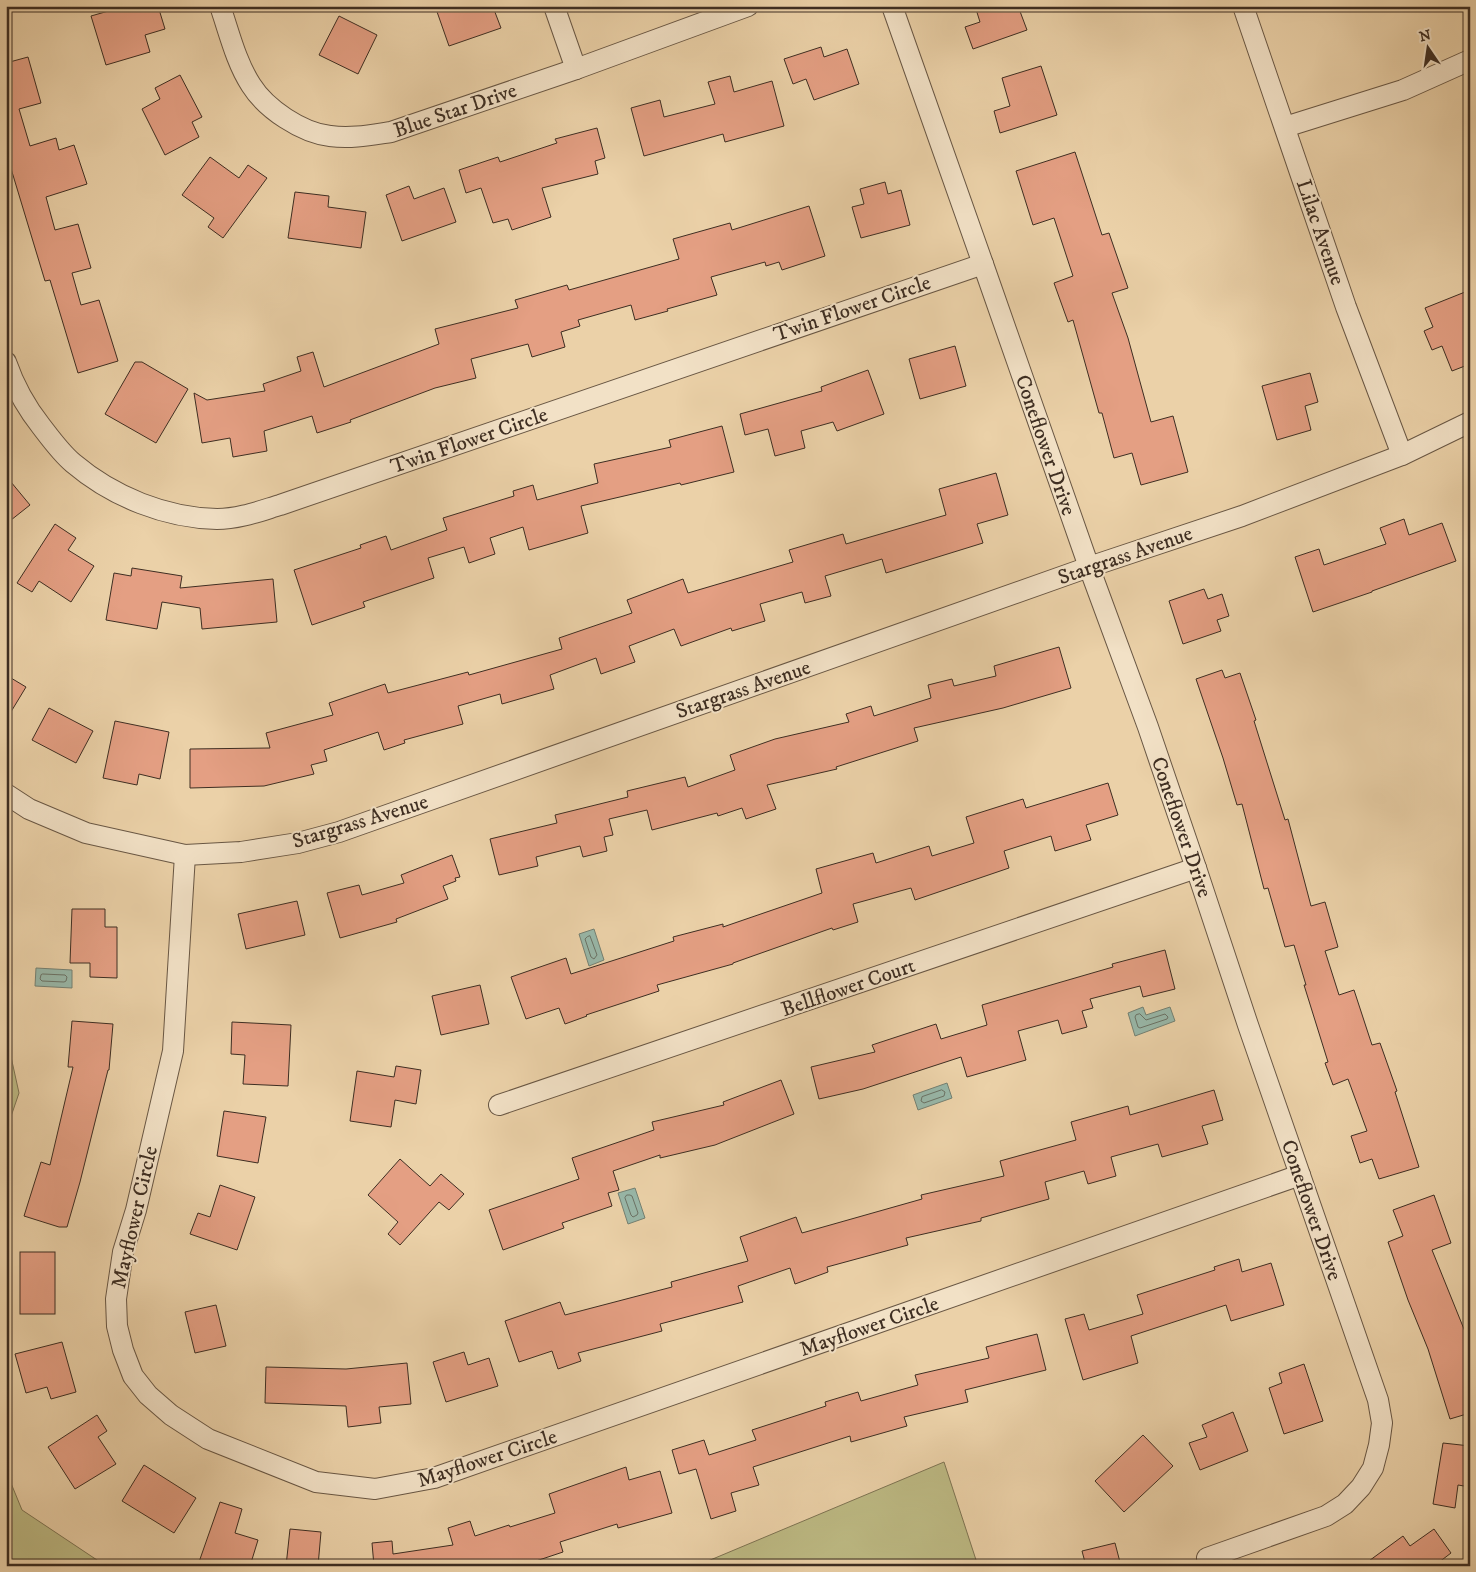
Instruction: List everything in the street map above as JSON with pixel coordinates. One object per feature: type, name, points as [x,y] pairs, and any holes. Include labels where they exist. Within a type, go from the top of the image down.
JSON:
[{"type":"street","name":"Blue Star Drive","points":[[220,6],[238,57],[252,86],[272,109],[297,126],[329,136],[361,137],[391,132],[748,6]]},
{"type":"street","points":[[554,6],[576,68]]},
{"type":"street","name":"Coneflower Drive","points":[[892,6],[1089,568],[1148,727],[1248,1025],[1378,1400],[1382,1423],[1379,1446],[1373,1468],[1361,1487],[1345,1504],[1326,1516],[1207,1558]]},
{"type":"street","name":"Lilac Avenue","points":[[1243,6],[1346,306],[1402,455]]},
{"type":"street","points":[[1285,127],[1403,90],[1470,60]]},
{"type":"street","name":"Twin Flower Circle","points":[[6,362],[10,374],[29,410],[73,463],[124,497],[185,516],[218,519],[245,516],[280,505],[983,264]]},
{"type":"street","name":"Stargrass Avenue","points":[[6,794],[29,809],[86,833],[185,855],[241,852],[298,843],[339,832],[1242,516],[1402,455],[1470,422]]},
{"type":"street","name":"Mayflower Circle","points":[[185,855],[173,1051],[136,1210],[123,1252],[116,1299],[117,1326],[133,1376],[148,1395],[171,1415],[208,1439],[316,1482],[375,1489],[434,1478],[1300,1175]]},
{"type":"street","name":"Bellflower Court","points":[[499,1105],[1196,868]]},
{"type":"shaded area","points":[[6,1034],[19,1093],[6,1131]]},
{"type":"shaded area","points":[[944,1462],[978,1566],[696,1566]]},
{"type":"shaded area","points":[[6,1471],[22,1510],[106,1566],[6,1566]]},
{"type":"water","points":[[594,929],[604,960],[589,966],[579,934]]},
{"type":"water","points":[[36,968],[72,970],[72,988],[35,986]]},
{"type":"water","points":[[1143,1007],[1146,1015],[1170,1007],[1175,1021],[1135,1036],[1128,1013]]},
{"type":"water","points":[[947,1083],[952,1098],[918,1110],[913,1095]]},
{"type":"water","points":[[635,1188],[645,1218],[628,1224],[618,1193]]},
{"type":"building","points":[[126,6],[158,6],[165,29],[145,35],[150,52],[106,65],[91,16]]},
{"type":"building","points":[[435,6],[477,6],[479,11],[493,7],[501,28],[449,46]]},
{"type":"building","points":[[975,6],[1018,6],[1027,30],[973,49],[965,27],[980,22]]},
{"type":"building","points":[[339,16],[377,35],[358,74],[319,55]]},
{"type":"building","points":[[821,47],[824,57],[847,49],[859,84],[814,100],[806,79],[793,84],[784,59]]},
{"type":"building","points":[[28,57],[41,103],[19,109],[30,146],[56,138],[59,150],[74,145],[87,184],[46,197],[55,230],[78,224],[91,268],[72,273],[81,305],[99,300],[118,361],[78,373],[50,280],[45,281],[6,152],[6,63]]},
{"type":"building","points":[[1041,66],[1057,115],[1000,133],[994,111],[1010,106],[1002,78]]},
{"type":"building","points":[[180,75],[202,117],[192,122],[199,137],[165,155],[142,109],[160,99],[155,88]]},
{"type":"building","points":[[730,76],[734,92],[772,81],[784,126],[725,142],[723,134],[644,156],[631,108],[660,100],[664,117],[715,104],[708,82]]},
{"type":"building","points":[[597,128],[605,158],[595,161],[598,174],[542,188],[551,217],[512,230],[508,219],[493,223],[481,188],[466,193],[459,170],[498,157],[500,162],[557,143],[555,139]]},
{"type":"building","points":[[1075,152],[1102,235],[1109,233],[1128,288],[1112,293],[1128,338],[1151,422],[1173,416],[1188,472],[1141,485],[1132,453],[1114,458],[1102,413],[1099,413],[1073,320],[1068,322],[1054,283],[1073,276],[1054,218],[1033,225],[1016,171]]},
{"type":"building","points":[[210,157],[239,178],[248,165],[267,178],[223,238],[208,227],[214,218],[182,195]]},
{"type":"building","points":[[885,182],[888,194],[901,190],[910,225],[861,238],[852,207],[864,204],[860,189]]},
{"type":"building","points":[[409,186],[414,199],[444,188],[456,222],[402,241],[386,195]]},
{"type":"building","points":[[295,192],[329,196],[328,207],[366,212],[361,248],[288,238]]},
{"type":"building","points":[[809,206],[825,256],[782,270],[779,262],[766,266],[765,262],[711,277],[717,295],[635,320],[631,305],[578,320],[580,326],[561,332],[565,347],[532,357],[528,344],[471,359],[476,378],[435,388],[350,420],[351,422],[317,433],[312,416],[264,431],[267,451],[233,457],[230,438],[202,443],[194,393],[207,400],[265,391],[263,384],[301,371],[297,357],[313,352],[324,387],[439,344],[435,329],[518,308],[515,300],[567,285],[569,290],[679,259],[673,239],[730,223],[732,230]]},
{"type":"building","points":[[1470,290],[1470,364],[1452,371],[1442,346],[1432,350],[1424,331],[1433,327],[1425,308]]},
{"type":"building","points":[[955,346],[966,386],[920,399],[909,359]]},
{"type":"building","points":[[135,362],[142,362],[188,389],[156,443],[105,414]]},
{"type":"building","points":[[868,370],[884,414],[837,431],[833,422],[801,431],[805,448],[775,456],[768,429],[745,435],[740,414],[822,391],[821,387]]},
{"type":"building","points":[[1310,373],[1318,402],[1305,406],[1311,430],[1277,440],[1262,386]]},
{"type":"building","points":[[722,426],[734,472],[581,506],[588,533],[529,550],[523,527],[490,538],[495,554],[469,563],[464,547],[428,558],[434,578],[363,602],[365,607],[312,625],[294,570],[361,548],[360,545],[386,536],[391,550],[447,530],[443,518],[514,496],[513,491],[533,485],[537,500],[598,483],[594,464],[671,447],[669,440]]},
{"type":"building","points":[[996,473],[1008,515],[977,524],[983,543],[886,573],[882,559],[825,576],[831,596],[805,603],[802,592],[760,604],[765,621],[732,631],[731,628],[681,646],[674,629],[629,646],[635,662],[601,674],[596,658],[550,675],[554,689],[502,704],[500,694],[458,706],[463,724],[404,740],[405,743],[384,750],[378,732],[324,750],[327,761],[311,765],[314,774],[264,786],[190,788],[190,749],[270,748],[266,733],[333,715],[329,703],[385,684],[388,693],[468,672],[469,675],[562,649],[559,638],[632,613],[627,600],[683,579],[688,593],[793,562],[789,550],[843,534],[846,544],[946,515],[939,489]]},
{"type":"building","points":[[6,476],[30,505],[6,524]]},
{"type":"building","points":[[1404,519],[1409,535],[1442,523],[1456,561],[1313,612],[1295,557],[1319,549],[1324,565],[1386,544],[1380,528]]},
{"type":"building","points":[[55,524],[76,538],[68,550],[94,566],[71,602],[39,581],[32,592],[17,583]]},
{"type":"building","points":[[132,568],[182,576],[180,588],[273,579],[277,622],[202,629],[200,608],[162,602],[157,629],[106,620],[114,573],[131,576]]},
{"type":"building","points":[[1204,589],[1208,599],[1222,594],[1229,616],[1217,620],[1221,631],[1183,644],[1169,601]]},
{"type":"building","points":[[1059,647],[1071,688],[1003,708],[914,728],[918,741],[836,767],[837,769],[767,785],[776,809],[746,819],[742,808],[718,816],[717,813],[652,830],[647,810],[609,819],[613,835],[604,837],[607,851],[583,857],[580,846],[536,857],[538,866],[499,875],[490,839],[557,823],[555,815],[628,797],[627,791],[685,777],[688,787],[735,770],[730,755],[775,739],[849,722],[846,714],[871,706],[874,716],[931,698],[928,685],[952,679],[954,686],[996,676],[994,666]]},
{"type":"building","points":[[1222,670],[1225,678],[1240,673],[1256,720],[1254,721],[1285,820],[1288,819],[1311,906],[1325,902],[1338,947],[1325,951],[1339,995],[1354,990],[1372,1045],[1380,1043],[1397,1091],[1395,1092],[1419,1167],[1379,1179],[1372,1159],[1360,1163],[1351,1136],[1367,1131],[1348,1079],[1333,1085],[1325,1063],[1328,1062],[1304,985],[1306,985],[1294,945],[1285,947],[1268,888],[1264,889],[1242,804],[1237,805],[1196,679]]},
{"type":"building","points":[[6,675],[26,687],[6,720]]},
{"type":"building","points":[[49,708],[93,731],[76,763],[32,740]]},
{"type":"building","points":[[115,721],[169,732],[160,779],[139,774],[137,785],[103,778]]},
{"type":"building","points":[[1108,783],[1118,815],[1086,825],[1091,840],[1055,851],[1051,836],[1004,851],[1009,868],[915,900],[911,888],[853,904],[858,922],[833,930],[832,928],[733,964],[657,985],[659,991],[586,1015],[565,1024],[559,1008],[526,1019],[511,977],[566,958],[571,974],[674,941],[673,937],[723,924],[723,927],[822,893],[816,869],[873,853],[876,863],[929,846],[932,856],[974,843],[966,817],[1023,799],[1026,808]]},
{"type":"building","points":[[452,855],[460,877],[455,878],[456,881],[443,886],[448,899],[396,919],[397,922],[340,938],[327,893],[359,885],[362,895],[404,883],[401,875]]},
{"type":"building","points":[[297,901],[305,935],[246,949],[238,914]]},
{"type":"building","points":[[72,909],[105,909],[105,927],[117,927],[117,978],[90,977],[90,963],[70,963]]},
{"type":"building","points":[[1165,950],[1175,989],[1143,997],[1140,986],[1090,999],[1093,1008],[1082,1011],[1087,1027],[1062,1034],[1058,1020],[1018,1031],[1026,1060],[967,1077],[961,1057],[863,1089],[819,1099],[811,1067],[875,1052],[872,1045],[936,1024],[941,1039],[987,1025],[982,1005],[1113,967],[1112,964]]},
{"type":"building","points":[[480,985],[489,1024],[441,1035],[432,996]]},
{"type":"building","points":[[72,1021],[113,1024],[109,1070],[80,1182],[67,1227],[59,1227],[24,1216],[41,1162],[50,1165],[73,1067],[68,1067]]},
{"type":"building","points":[[232,1022],[291,1025],[288,1086],[243,1084],[245,1055],[231,1054]]},
{"type":"building","points":[[396,1066],[421,1070],[416,1104],[395,1100],[391,1127],[350,1121],[357,1071],[394,1077]]},
{"type":"building","points":[[781,1080],[794,1114],[715,1145],[660,1158],[660,1155],[613,1171],[619,1190],[608,1193],[612,1206],[562,1223],[564,1228],[503,1250],[489,1210],[579,1179],[572,1158],[654,1130],[652,1122],[724,1105],[723,1102]]},
{"type":"building","points":[[1214,1090],[1223,1120],[1202,1126],[1208,1144],[1162,1157],[1158,1144],[1111,1157],[1116,1176],[1088,1184],[1084,1171],[1045,1182],[1049,1199],[981,1218],[981,1221],[906,1238],[908,1245],[827,1267],[828,1272],[795,1284],[790,1268],[738,1286],[743,1302],[660,1324],[662,1331],[578,1353],[581,1361],[558,1369],[552,1351],[519,1362],[505,1321],[560,1302],[565,1315],[672,1287],[671,1282],[748,1261],[740,1237],[796,1217],[802,1233],[922,1199],[921,1195],[1004,1176],[1000,1161],[1076,1140],[1071,1122],[1128,1106],[1130,1115]]},
{"type":"building","points":[[224,1111],[266,1117],[258,1163],[217,1156]]},
{"type":"building","points":[[400,1159],[430,1186],[441,1174],[464,1194],[449,1210],[439,1202],[400,1245],[388,1234],[398,1222],[368,1195]]},
{"type":"building","points":[[220,1185],[255,1197],[237,1250],[190,1234],[198,1213],[210,1217]]},
{"type":"building","points":[[1434,1195],[1451,1243],[1432,1250],[1470,1344],[1470,1413],[1450,1419],[1428,1349],[1408,1300],[1388,1242],[1403,1236],[1393,1210]]},
{"type":"building","points":[[20,1252],[55,1252],[55,1314],[20,1314]]},
{"type":"building","points":[[1239,1259],[1242,1272],[1271,1263],[1284,1305],[1231,1321],[1226,1305],[1131,1336],[1138,1363],[1083,1380],[1065,1319],[1084,1314],[1089,1330],[1143,1314],[1137,1295],[1215,1270],[1214,1267]]},
{"type":"building","points":[[216,1305],[226,1346],[195,1353],[185,1312]]},
{"type":"building","points":[[1037,1334],[1046,1370],[965,1390],[968,1402],[904,1417],[907,1426],[851,1442],[850,1436],[753,1467],[759,1485],[731,1493],[736,1511],[711,1519],[696,1469],[679,1474],[672,1450],[704,1440],[709,1455],[756,1440],[752,1430],[826,1406],[825,1402],[858,1392],[861,1401],[918,1385],[915,1375],[989,1358],[986,1347]]},
{"type":"building","points":[[62,1342],[76,1392],[51,1399],[47,1387],[26,1393],[15,1354]]},
{"type":"building","points":[[464,1352],[468,1365],[489,1358],[498,1386],[446,1402],[433,1362]]},
{"type":"building","points":[[407,1363],[411,1404],[379,1407],[381,1423],[348,1427],[346,1406],[265,1403],[266,1367],[346,1369]]},
{"type":"building","points":[[1304,1364],[1323,1421],[1284,1434],[1269,1388],[1282,1383],[1279,1373]]},
{"type":"building","points":[[1233,1412],[1248,1451],[1200,1470],[1189,1443],[1207,1437],[1202,1425]]},
{"type":"building","points":[[97,1415],[107,1431],[98,1437],[116,1464],[75,1489],[48,1447]]},
{"type":"building","points":[[1143,1435],[1173,1466],[1124,1512],[1095,1481]]},
{"type":"building","points":[[1443,1443],[1470,1446],[1470,1487],[1458,1485],[1455,1508],[1433,1504]]},
{"type":"building","points":[[144,1465],[196,1498],[174,1533],[122,1501]]},
{"type":"building","points":[[626,1467],[629,1480],[660,1471],[672,1513],[618,1528],[617,1524],[560,1542],[563,1552],[521,1566],[374,1566],[372,1543],[392,1541],[393,1554],[453,1545],[448,1528],[470,1521],[475,1536],[555,1513],[549,1494]]},
{"type":"building","points":[[220,1502],[242,1509],[235,1533],[258,1540],[250,1566],[211,1566],[199,1562]]},
{"type":"building","points":[[290,1529],[321,1532],[318,1566],[286,1566]]},
{"type":"building","points":[[1434,1529],[1451,1553],[1434,1566],[1362,1566],[1403,1536],[1410,1546]]},
{"type":"building","points":[[1115,1543],[1121,1566],[1086,1566],[1082,1551]]}]
